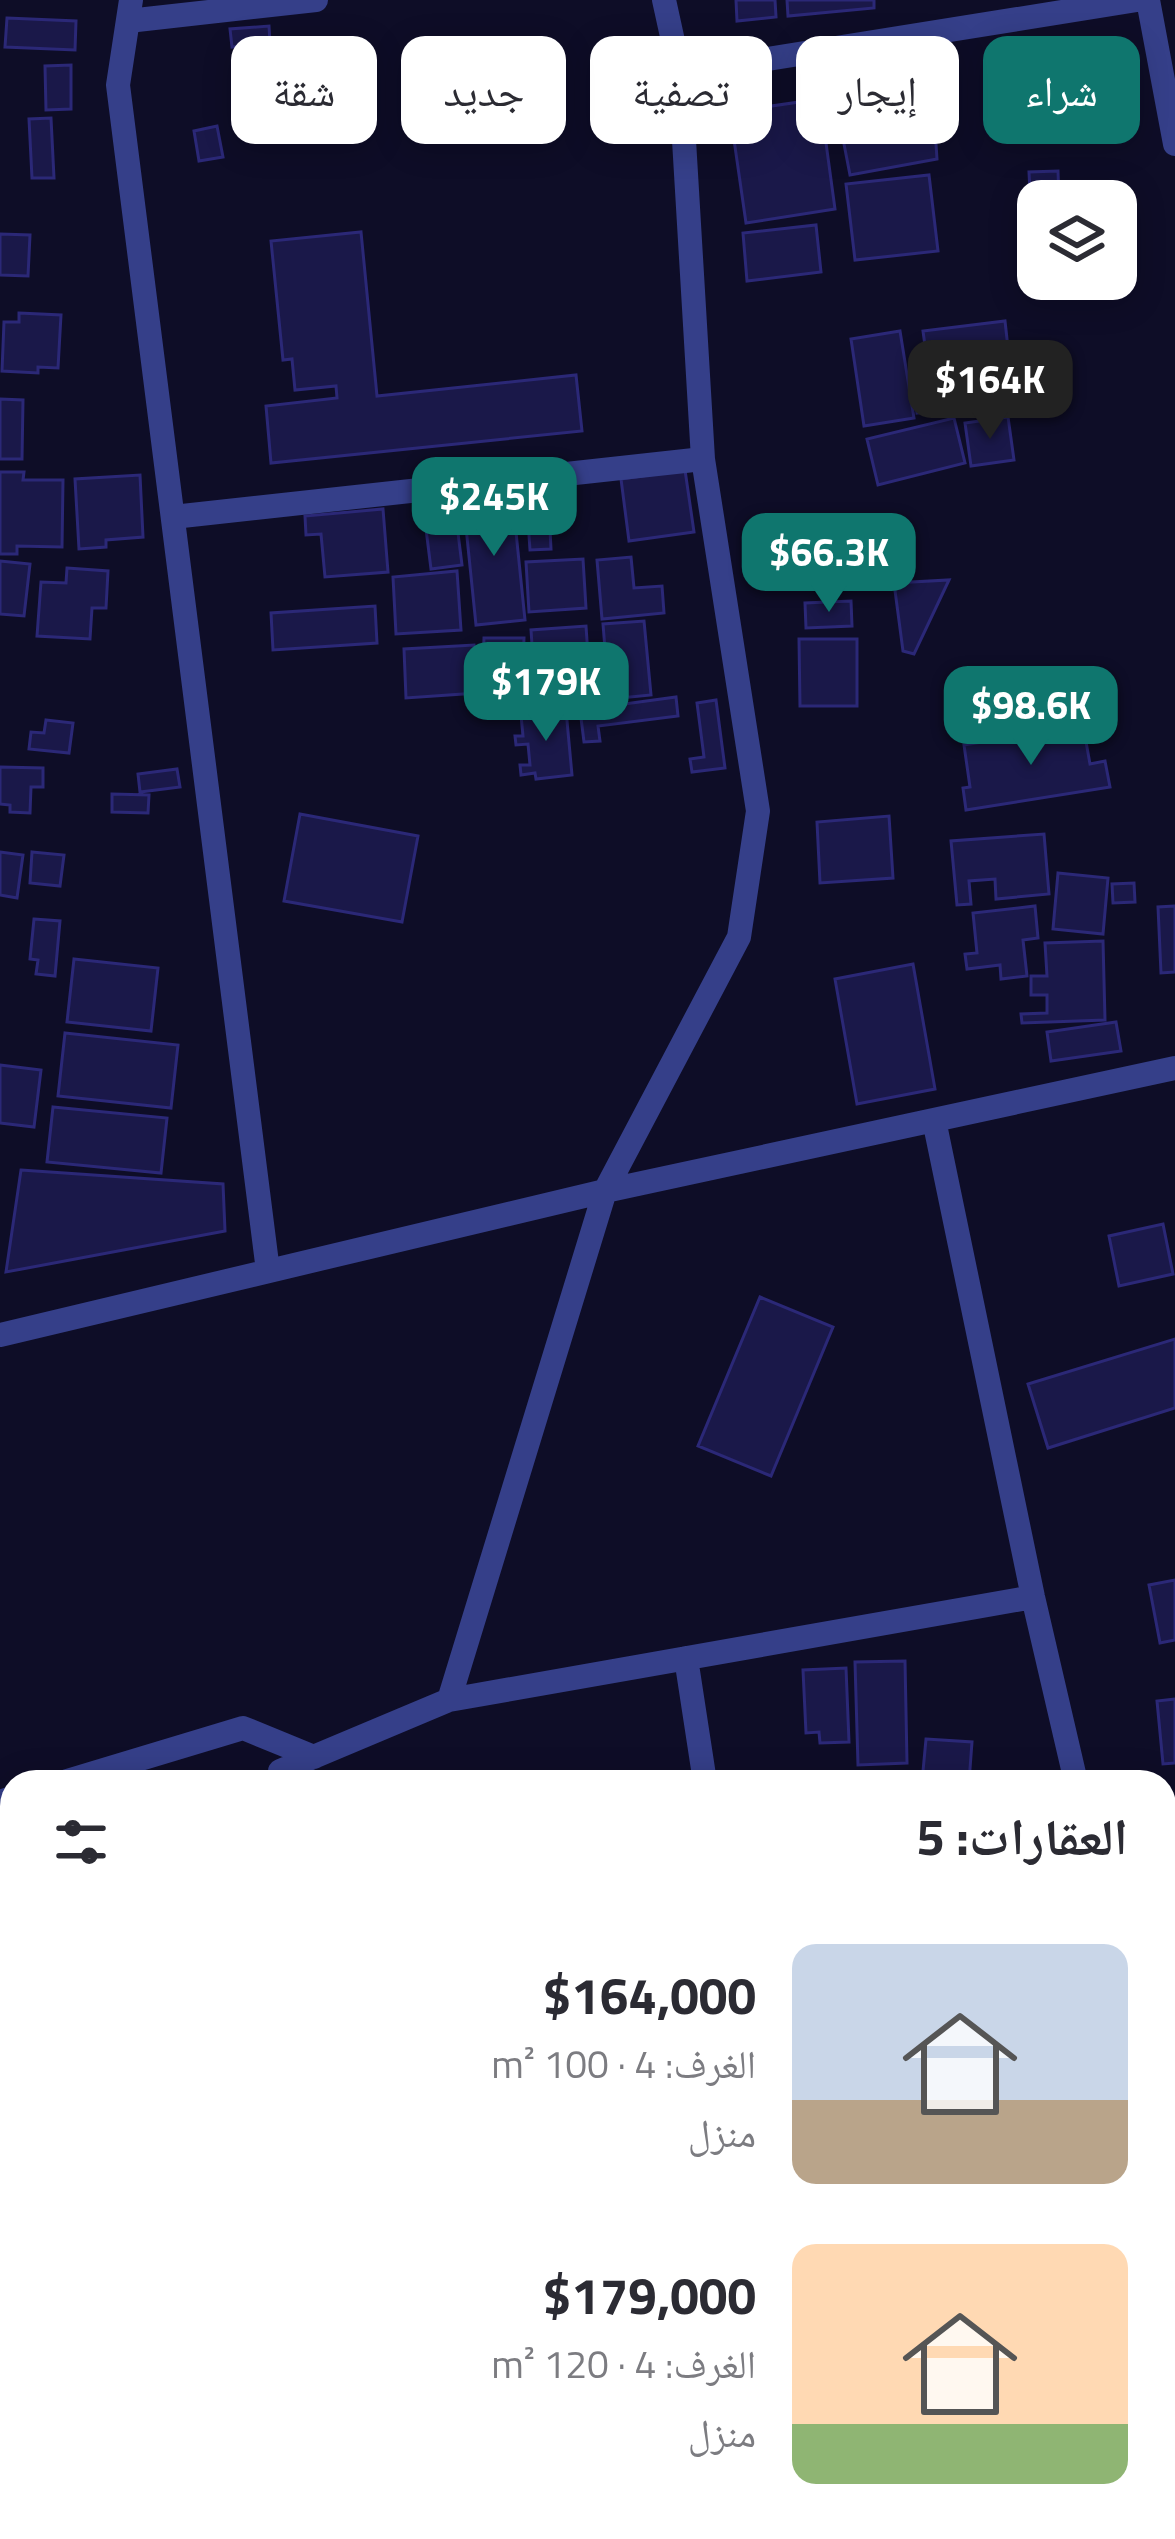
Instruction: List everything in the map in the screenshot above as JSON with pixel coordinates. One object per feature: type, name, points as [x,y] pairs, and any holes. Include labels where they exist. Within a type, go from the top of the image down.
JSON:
[{"type":"street","points":[[268,1271],[118,85],[129,11],[316,0]]},
{"type":"street","points":[[664,0],[672,36]]},
{"type":"street","points":[[772,58],[1137,0]]},
{"type":"street","points":[[1148,0],[1175,144]]},
{"type":"street","points":[[449,1700],[605,1191],[739,937],[758,811],[703,459],[684,144]]},
{"type":"street","points":[[173,518],[703,459]]},
{"type":"street","points":[[0,1335],[605,1191],[1175,1068]]},
{"type":"street","points":[[934,1120],[1073,1770]]},
{"type":"street","points":[[285,1770],[449,1700],[1033,1597]]},
{"type":"street","points":[[686,1658],[703,1770]]},
{"type":"street","points":[[104,1770],[243,1728],[314,1757]]},
{"type":"building","points":[[736,0],[775,0],[776,17],[737,21]]},
{"type":"building","points":[[787,0],[874,0],[874,8],[788,16]]},
{"type":"building","points":[[7,18],[76,21],[75,50],[5,47]]},
{"type":"building","points":[[269,26],[270,36],[231,38],[230,29]]},
{"type":"building","points":[[71,65],[71,109],[46,110],[45,66]]},
{"type":"building","points":[[796,102],[796,144],[826,144],[835,209],[746,223],[735,144],[772,144],[772,106]]},
{"type":"building","points":[[51,118],[54,178],[32,178],[29,119]]},
{"type":"building","points":[[217,126],[223,157],[199,161],[194,131]]},
{"type":"building","points":[[844,144],[936,144],[937,159],[850,175]]},
{"type":"building","points":[[1058,171],[1058,180],[1029,180],[1029,172]]},
{"type":"building","points":[[929,175],[938,251],[855,260],[846,184]]},
{"type":"building","points":[[816,225],[821,272],[747,281],[743,233]]},
{"type":"building","points":[[361,232],[377,396],[576,375],[582,431],[271,463],[266,406],[337,398],[336,386],[295,390],[292,359],[283,360],[271,241]]},
{"type":"building","points":[[0,234],[30,235],[28,276],[0,275]]},
{"type":"building","points":[[19,313],[61,315],[58,368],[38,367],[38,373],[2,371],[4,322],[19,322]]},
{"type":"building","points":[[1005,321],[1014,402],[917,413],[913,377],[929,375],[923,331]]},
{"type":"building","points":[[900,331],[914,418],[864,426],[851,339]]},
{"type":"building","points":[[0,399],[23,400],[22,459],[0,459]]},
{"type":"building","points":[[1008,417],[1014,460],[971,466],[965,423]]},
{"type":"building","points":[[954,418],[965,463],[878,485],[867,439]]},
{"type":"building","points":[[685,470],[694,532],[629,541],[621,479]]},
{"type":"building","points":[[0,472],[24,472],[23,480],[63,480],[62,547],[17,546],[17,554],[0,554]]},
{"type":"building","points":[[140,475],[143,537],[106,540],[106,547],[79,549],[75,479]]},
{"type":"building","points":[[548,490],[551,549],[530,550],[526,492]]},
{"type":"building","points":[[512,493],[525,620],[476,625],[463,498]]},
{"type":"building","points":[[454,501],[462,565],[431,569],[423,505]]},
{"type":"building","points":[[383,509],[388,572],[325,577],[321,534],[306,535],[305,516]]},
{"type":"building","points":[[631,557],[634,588],[662,586],[664,613],[602,619],[597,560]]},
{"type":"building","points":[[583,559],[586,608],[529,612],[526,562]]},
{"type":"building","points":[[0,561],[30,564],[24,616],[0,614]]},
{"type":"building","points":[[67,568],[108,571],[106,608],[92,608],[90,639],[37,636],[41,582],[66,583]]},
{"type":"building","points":[[457,571],[461,630],[396,634],[393,577]]},
{"type":"building","points":[[949,580],[914,654],[903,651],[894,583]]},
{"type":"building","points":[[851,601],[852,626],[806,628],[805,603]]},
{"type":"building","points":[[375,606],[377,643],[273,650],[271,613]]},
{"type":"building","points":[[644,621],[651,695],[609,699],[603,624]]},
{"type":"building","points":[[586,626],[590,685],[535,689],[531,630]]},
{"type":"building","points":[[484,638],[524,638],[523,666],[483,666]]},
{"type":"building","points":[[799,639],[857,639],[857,706],[800,706]]},
{"type":"building","points":[[474,645],[477,693],[406,698],[404,649]]},
{"type":"building","points":[[676,697],[678,716],[598,726],[600,741],[584,742],[580,710]]},
{"type":"building","points":[[716,700],[725,768],[692,772],[690,759],[704,757],[697,703]]},
{"type":"building","points":[[566,710],[572,775],[536,779],[535,773],[521,775],[520,765],[530,765],[528,744],[516,745],[515,736],[523,736],[521,715]]},
{"type":"building","points":[[46,720],[73,723],[69,753],[29,749],[31,732],[44,733]]},
{"type":"building","points":[[1083,725],[1090,764],[1105,761],[1110,787],[966,810],[963,788],[970,787],[964,745]]},
{"type":"building","points":[[0,767],[43,768],[43,787],[31,787],[30,813],[10,812],[10,805],[0,804]]},
{"type":"building","points":[[177,769],[180,787],[140,792],[138,774]]},
{"type":"building","points":[[112,794],[149,795],[148,813],[112,812]]},
{"type":"building","points":[[300,814],[418,836],[402,922],[284,901]]},
{"type":"building","points":[[889,816],[893,878],[820,883],[817,822]]},
{"type":"building","points":[[1044,834],[1049,894],[996,899],[995,879],[969,881],[971,904],[957,905],[951,841]]},
{"type":"building","points":[[0,852],[23,855],[17,898],[0,895]]},
{"type":"building","points":[[32,852],[64,855],[60,886],[30,883]]},
{"type":"building","points":[[1058,873],[1108,878],[1103,934],[1053,929]]},
{"type":"building","points":[[1134,883],[1135,902],[1113,903],[1112,884]]},
{"type":"building","points":[[1035,906],[1038,938],[1023,940],[1027,976],[1001,979],[1000,965],[967,969],[965,954],[977,953],[973,913]]},
{"type":"building","points":[[1175,906],[1175,972],[1161,973],[1158,907]]},
{"type":"building","points":[[34,919],[60,921],[55,976],[36,974],[38,960],[30,959]]},
{"type":"building","points":[[1103,941],[1105,1020],[1022,1023],[1021,1014],[1047,1013],[1047,995],[1031,995],[1031,976],[1047,976],[1045,943]]},
{"type":"building","points":[[74,959],[158,968],[151,1031],[67,1022]]},
{"type":"building","points":[[913,964],[935,1089],[857,1104],[835,979]]},
{"type":"building","points":[[1116,1022],[1121,1051],[1051,1061],[1047,1032]]},
{"type":"building","points":[[65,1033],[178,1045],[171,1108],[58,1096]]},
{"type":"building","points":[[0,1065],[41,1070],[34,1127],[0,1123]]},
{"type":"building","points":[[53,1107],[167,1118],[161,1173],[47,1162]]},
{"type":"building","points":[[21,1170],[223,1184],[225,1231],[6,1272]]},
{"type":"building","points":[[1163,1224],[1173,1274],[1119,1286],[1109,1236]]},
{"type":"building","points":[[760,1297],[833,1327],[771,1476],[698,1446]]},
{"type":"building","points":[[1175,1339],[1175,1408],[1048,1448],[1028,1384]]},
{"type":"building","points":[[1175,1580],[1175,1640],[1160,1643],[1149,1585]]},
{"type":"building","points":[[905,1661],[907,1763],[858,1765],[855,1662]]},
{"type":"building","points":[[846,1668],[849,1742],[820,1743],[819,1732],[806,1733],[803,1670]]},
{"type":"building","points":[[1175,1699],[1175,1763],[1163,1764],[1157,1701]]},
{"type":"building","points":[[926,1739],[972,1742],[970,1770],[923,1770]]}]
